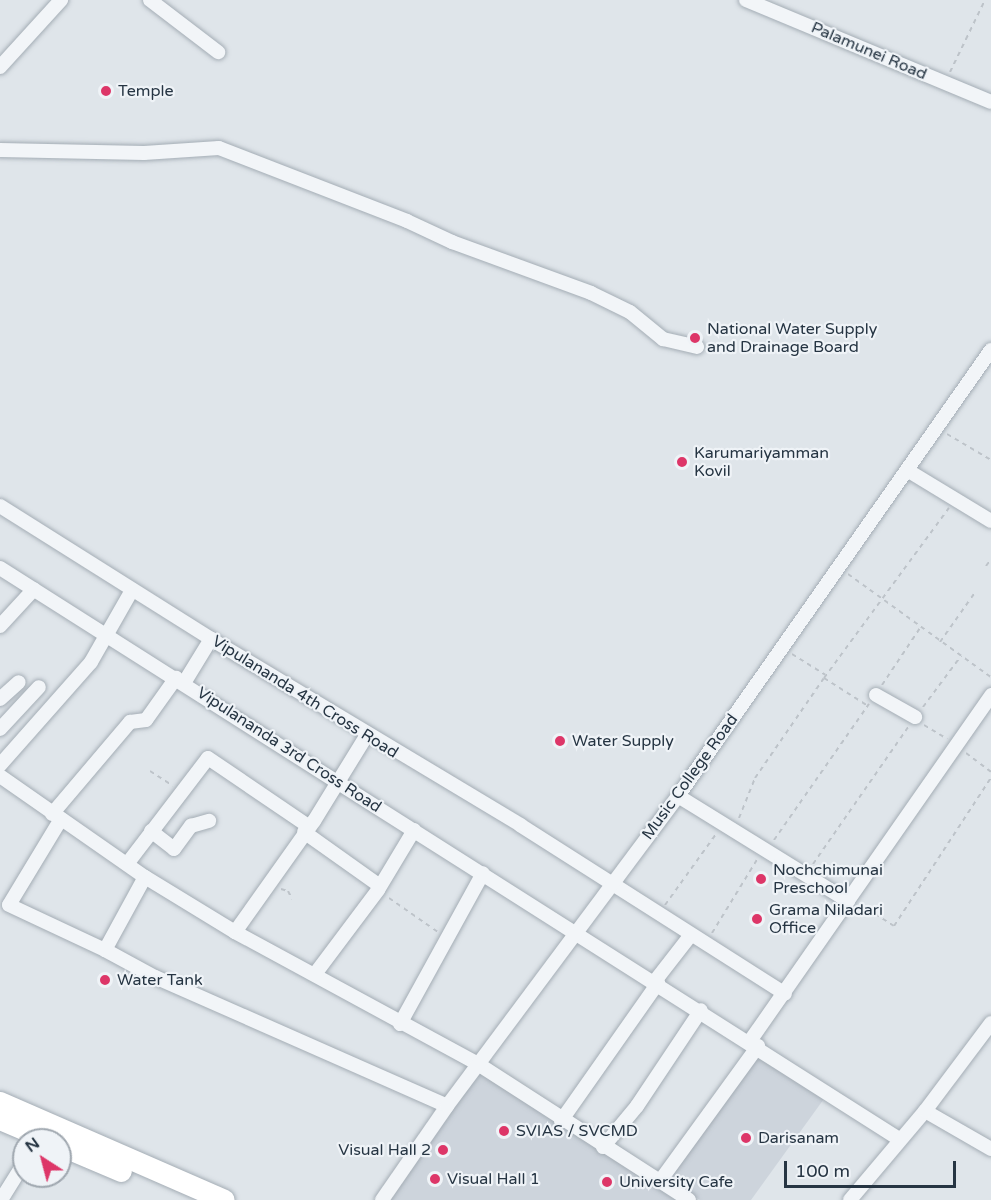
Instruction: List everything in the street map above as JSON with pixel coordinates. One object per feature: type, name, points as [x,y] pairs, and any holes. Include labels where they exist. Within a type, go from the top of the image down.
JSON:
[{"type":"highway","points":[[0,1102],[35,1128]]},
{"type":"highway","points":[[0,1119],[24,1128]]},
{"type":"highway","points":[[72,1146],[224,1200]]},
{"type":"highway","points":[[72,1148],[191,1200]]},
{"type":"street","points":[[0,67],[61,0]]},
{"type":"street","points":[[150,0],[218,52]]},
{"type":"street","name":"Palamunei Road","points":[[746,0],[991,102]]},
{"type":"street","points":[[0,150],[144,153],[219,148],[591,293],[630,312],[663,339],[697,347]]},
{"type":"street","name":"Music College Road","points":[[382,1200],[447,1106],[678,796],[991,350]]},
{"type":"street","points":[[907,470],[991,520]]},
{"type":"street","name":"Vipulananda 4th Cross Road","points":[[0,506],[785,994]]},
{"type":"street","name":"Vipulananda 3rd Cross Road","points":[[0,568],[754,1043],[900,1139]]},
{"type":"street","points":[[0,626],[34,589]]},
{"type":"street","points":[[0,765],[91,662],[104,634],[132,590]]},
{"type":"street","points":[[211,639],[146,720],[130,722],[56,816],[9,905],[105,950],[155,977],[447,1106]]},
{"type":"street","points":[[0,699],[19,682]]},
{"type":"street","points":[[0,729],[39,687]]},
{"type":"street","points":[[660,1181],[849,899],[991,695]]},
{"type":"street","points":[[872,700],[915,717]]},
{"type":"street","points":[[235,932],[270,885],[367,735]]},
{"type":"street","points":[[128,864],[180,791],[208,758],[306,829],[379,888]]},
{"type":"street","points":[[0,776],[146,877],[235,932],[315,974],[400,1024],[478,1064],[561,1121],[689,1200]]},
{"type":"street","points":[[678,796],[849,899]]},
{"type":"street","points":[[151,831],[174,849],[191,826],[209,821]]},
{"type":"street","points":[[315,974],[379,888],[414,830]]},
{"type":"street","points":[[400,1024],[483,873]]},
{"type":"street","points":[[105,950],[146,877]]},
{"type":"street","points":[[561,1121],[690,936]]},
{"type":"street","points":[[603,1147],[637,1106],[701,1010]]},
{"type":"street","points":[[850,1200],[986,1038],[991,1023]]},
{"type":"street","points":[[925,1111],[991,1149]]},
{"type":"street","points":[[1,1200],[12,1183]]},
{"type":"path","points":[[945,83],[985,0]]},
{"type":"path","points":[[936,428],[991,460]]},
{"type":"path","points":[[658,914],[729,826],[755,778],[824,677],[955,500]]},
{"type":"path","points":[[986,566],[991,559]]},
{"type":"path","points":[[839,567],[939,642],[991,677]]},
{"type":"path","points":[[939,642],[976,591]]},
{"type":"path","points":[[704,945],[766,848],[921,628]]},
{"type":"path","points":[[782,647],[824,677],[872,700]]},
{"type":"path","points":[[807,874],[915,717],[961,656]]},
{"type":"path","points":[[150,771],[180,791]]},
{"type":"path","points":[[849,899],[894,926],[991,779]]},
{"type":"path","points":[[270,885],[288,891],[292,899]]},
{"type":"path","points":[[379,888],[448,939]]},
{"type":"shaded area","name":"Darisanam","points":[[760,1048],[826,1096],[751,1200],[700,1200],[667,1180]]},
{"type":"shaded area","name":"SVIAS / SVCMD","points":[[480,1069],[547,1116],[677,1200],[388,1200]]},
{"type":"place","name":"Temple","points":[[106,91]]},
{"type":"place","name":"National Water Supply and Drainage Board","points":[[695,338]]},
{"type":"place","name":"Karumariyamman Kovil","points":[[682,462]]},
{"type":"place","name":"Water Supply","points":[[560,741]]},
{"type":"place","name":"Nochchimunai Preschool","points":[[761,879]]},
{"type":"place","name":"Grama Niladari Office","points":[[757,919]]},
{"type":"place","name":"Water Tank","points":[[105,980]]},
{"type":"place","name":"SVIAS / SVCMD","points":[[504,1131]]},
{"type":"place","name":"Darisanam","points":[[746,1138]]},
{"type":"place","name":"Visual Hall 2","points":[[443,1150]]},
{"type":"place","name":"Visual Hall 1","points":[[435,1179]]},
{"type":"place","name":"University Cafe","points":[[607,1182]]}]
